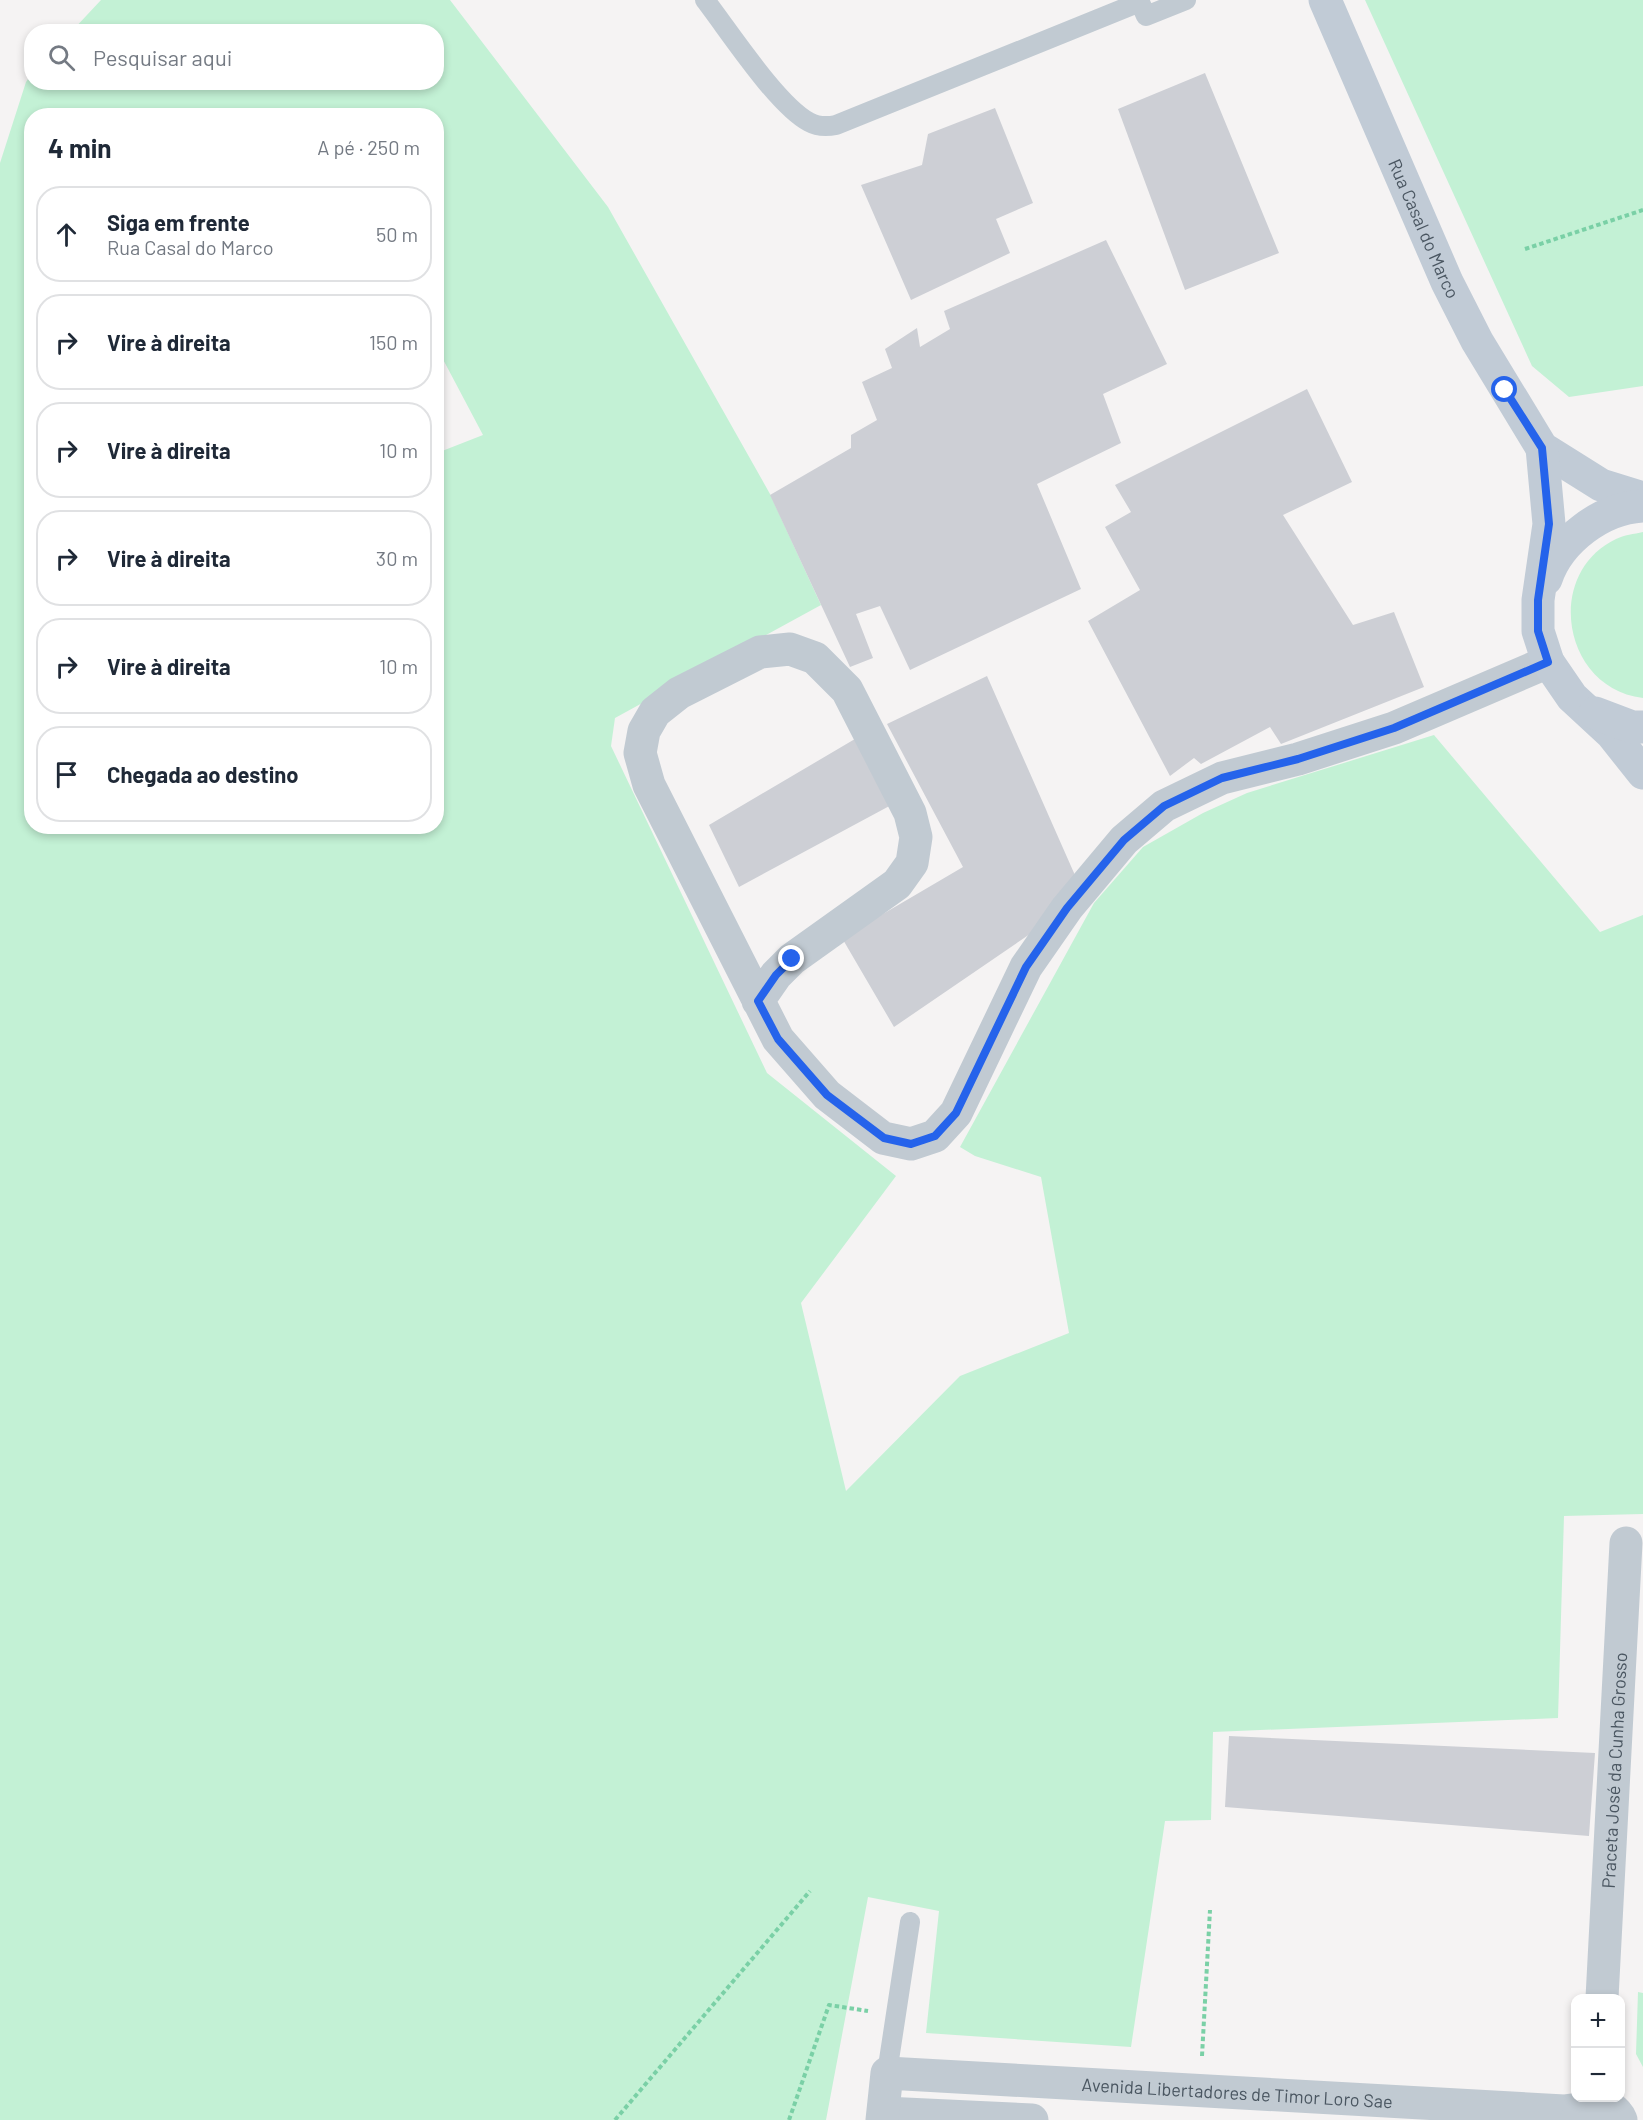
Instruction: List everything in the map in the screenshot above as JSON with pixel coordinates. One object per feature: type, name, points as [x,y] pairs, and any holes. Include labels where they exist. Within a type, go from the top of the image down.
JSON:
[{"type":"main road","name":"Rua Casal do Marco","points":[[1325,0],[1447,282],[1477,341],[1542,448],[1549,524],[1538,600],[1538,631],[1548,662],[1572,696],[1612,734],[1643,773]]},
{"type":"main road","name":"Rua Casal do Marco","points":[[1542,448],[1600,485],[1643,498]]},
{"type":"main road","name":"Rua Casal do Marco","points":[[1538,600],[1551,564],[1577,533],[1604,518],[1643,507]]},
{"type":"main road","name":"Rua Casal do Marco","points":[[1572,696],[1600,717],[1632,727],[1643,727]]},
{"type":"street","points":[[758,1001],[776,975],[792,959],[897,884],[912,862],[916,837],[910,813],[847,690],[816,658],[790,648],[760,652],[679,693],[656,712],[644,731],[640,753],[649,785],[758,1001],[778,1039],[827,1095],[884,1138],[911,1144],[935,1136],[956,1113],[1026,967],[1067,908],[1124,840],[1164,806],[1222,778],[1298,759],[1394,728],[1548,662]]},
{"type":"street","name":"Praceta José da Cunha Grosso","points":[[1602,1994],[1626,1543]]},
{"type":"street","points":[[887,2073],[883,2116],[1032,2120]]},
{"type":"street","name":"Avenida Libertadores de Timor Loro Sae","points":[[887,2073],[1643,2114]]},
{"type":"lane","points":[[705,0],[789,106],[811,124],[824,127],[836,125],[1140,1],[1146,16],[1186,0]]},
{"type":"lane","points":[[887,2073],[910,1922]]},
{"type":"path","points":[[1525,249],[1643,210]]},
{"type":"path","points":[[615,2120],[810,1891]]},
{"type":"path","points":[[1200,2091],[1210,1910]]},
{"type":"path","points":[[789,2120],[829,2005],[896,2015]]},
{"type":"green space","points":[[101,0],[450,0],[608,207],[770,494],[821,605],[615,718],[611,746],[767,1073],[896,1176],[801,1303],[846,1491],[960,1376],[1069,1333],[1041,1177],[975,1156],[960,1147],[1094,903],[1143,847],[1203,813],[1247,793],[1434,735],[1600,932],[1643,915],[1643,1514],[1564,1516],[1558,1718],[1213,1732],[1211,1820],[1165,1821],[1131,2047],[926,2033],[939,1911],[868,1897],[826,2120],[0,2120],[0,163],[24,88],[444,90],[444,24],[79,24]]},
{"type":"green space","points":[[1365,0],[1643,0],[1643,386],[1569,397],[1532,366]]},
{"type":"green space","points":[[1643,532],[1643,698],[1616,690],[1595,674],[1580,653],[1572,628],[1571,602],[1578,577],[1593,556],[1616,539]]},
{"type":"green space","points":[[1638,1992],[1643,1993],[1643,2067],[1636,2054]]},
{"type":"building","points":[[1205,73],[1279,253],[1185,290],[1118,109]]},
{"type":"building","points":[[995,108],[1033,203],[996,219],[1010,253],[911,300],[861,185],[922,165],[928,134]]},
{"type":"building","points":[[1106,240],[1167,364],[1103,394],[1121,443],[1037,484],[1081,589],[910,670],[880,606],[856,614],[873,658],[850,667],[770,495],[851,448],[851,435],[877,420],[862,382],[892,368],[885,349],[917,328],[920,347],[950,329],[944,311]]},
{"type":"building","points":[[1307,389],[1352,482],[1283,515],[1353,625],[1394,612],[1424,687],[1281,744],[1270,727],[1201,764],[1194,758],[1170,776],[1088,621],[1140,590],[1105,527],[1131,512],[1115,485]]},
{"type":"building","points":[[987,676],[1078,882],[1052,919],[894,1027],[842,938],[963,867],[887,724]]},
{"type":"building","points":[[860,736],[895,803],[739,887],[709,825]]},
{"type":"building","points":[[1229,1736],[1595,1753],[1589,1836],[1225,1807]]},
{"type":"route","points":[[792,959],[776,975],[758,1001],[778,1039],[827,1095],[884,1138],[911,1144],[935,1136],[956,1113],[1026,967],[1067,908],[1124,840],[1164,806],[1222,778],[1298,759],[1394,728],[1548,662],[1538,631],[1538,600],[1549,524],[1542,448],[1505,390]]}]
